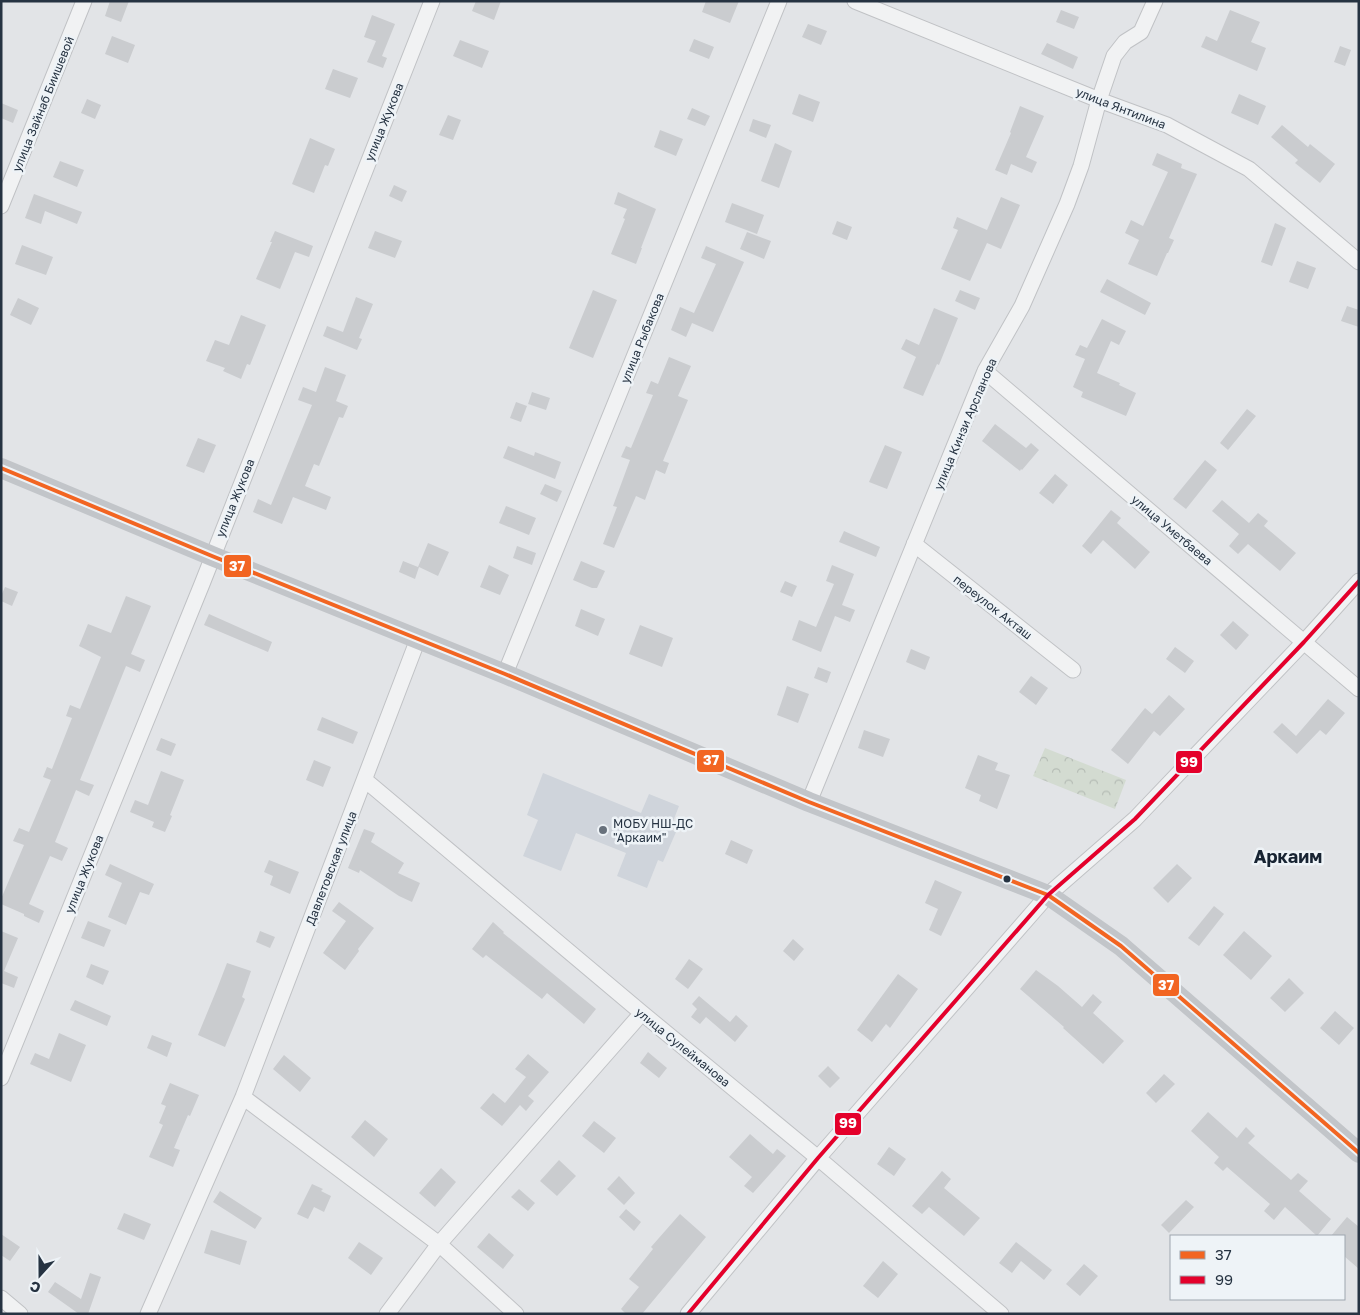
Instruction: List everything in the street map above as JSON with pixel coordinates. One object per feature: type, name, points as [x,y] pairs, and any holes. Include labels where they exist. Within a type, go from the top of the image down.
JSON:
[{"type":"main road","points":[[1,468],[212,556],[505,674],[809,802],[1048,894],[1121,946],[1359,1153]]},
{"type":"street","name":"улица Зайнаб Биишевой","points":[[1,206],[84,1]]},
{"type":"street","name":"улица Жукова","points":[[1,1078],[212,556],[432,1]]},
{"type":"street","name":"улица Рыбакова","points":[[505,674],[778,1]]},
{"type":"street","name":"улица Янтилина","points":[[855,1],[1099,100],[1167,125],[1249,169],[1359,262]]},
{"type":"street","name":"улица Кинзи Арсланова","points":[[809,802],[985,371],[1022,306],[1066,204],[1081,166],[1099,100],[1114,56],[1125,42],[1141,32],[1155,1]]},
{"type":"street","name":"улица Уметбаева","points":[[985,371],[1359,689]]},
{"type":"street","name":"переулок Акташ","points":[[914,544],[1073,670]]},
{"type":"street","points":[[688,1314],[818,1158],[1048,894],[1135,819],[1304,642],[1359,581]]},
{"type":"street","name":"Давлетовская улица","points":[[148,1314],[243,1097],[418,639]]},
{"type":"street","name":"улица Сулейманова","points":[[364,780],[818,1158],[1001,1314]]},
{"type":"street","points":[[387,1314],[439,1244],[642,1013]]},
{"type":"street","points":[[243,1097],[439,1244],[516,1314]]},
{"type":"street","points":[[1,1298],[20,1314]]},
{"type":"shaded area","name":"МОБУ НШ-ДС \"Аркаим\"","points":[[543,773],[641,813],[649,794],[679,806],[670,829],[676,832],[663,862],[658,860],[647,888],[617,876],[626,853],[576,833],[561,871],[523,856],[538,820],[527,815]]},
{"type":"green space","points":[[1045,748],[1126,780],[1115,809],[1033,776]]},
{"type":"building","points":[[110,1],[129,1],[121,22],[105,16]]},
{"type":"building","points":[[476,1],[501,1],[494,20],[472,11]]},
{"type":"building","points":[[706,1],[739,1],[730,23],[702,12]]},
{"type":"building","points":[[1061,10],[1079,17],[1074,29],[1056,22]]},
{"type":"building","points":[[1230,10],[1260,22],[1251,42],[1266,48],[1257,71],[1201,47],[1206,36],[1217,41]]},
{"type":"building","points":[[372,15],[395,24],[382,56],[387,58],[383,68],[367,62],[376,41],[364,37]]},
{"type":"building","points":[[808,24],[827,31],[821,45],[802,37]]},
{"type":"building","points":[[112,36],[135,45],[128,63],[105,54]]},
{"type":"building","points":[[694,39],[714,47],[709,59],[689,51]]},
{"type":"building","points":[[460,40],[489,51],[482,68],[453,56]]},
{"type":"building","points":[[1047,43],[1078,57],[1073,69],[1041,54]]},
{"type":"building","points":[[1340,46],[1351,50],[1345,66],[1334,62]]},
{"type":"building","points":[[333,69],[358,78],[350,98],[325,89]]},
{"type":"building","points":[[799,94],[820,102],[813,122],[792,114]]},
{"type":"building","points":[[1239,94],[1266,106],[1258,125],[1231,113]]},
{"type":"building","points":[[87,99],[101,105],[95,119],[81,113]]},
{"type":"building","points":[[1,103],[18,110],[13,123],[1,118]]},
{"type":"building","points":[[1020,106],[1044,116],[1026,157],[1037,162],[1032,173],[1011,164],[1007,175],[995,170]]},
{"type":"building","points":[[692,108],[710,116],[705,126],[687,119]]},
{"type":"building","points":[[448,115],[461,120],[453,140],[439,135]]},
{"type":"building","points":[[753,119],[771,125],[766,138],[749,131]]},
{"type":"building","points":[[1282,125],[1308,147],[1310,144],[1335,164],[1320,183],[1295,163],[1298,160],[1271,137]]},
{"type":"building","points":[[660,130],[683,139],[676,156],[654,147]]},
{"type":"building","points":[[310,138],[335,149],[328,166],[325,165],[314,193],[292,184]]},
{"type":"building","points":[[775,143],[792,151],[779,188],[761,181]]},
{"type":"building","points":[[1157,153],[1182,164],[1181,168],[1197,174],[1169,238],[1174,240],[1157,276],[1128,264],[1139,240],[1125,233],[1131,220],[1143,226],[1168,172],[1152,165]]},
{"type":"building","points":[[60,161],[84,170],[77,187],[53,177]]},
{"type":"building","points":[[394,185],[407,191],[402,202],[389,196]]},
{"type":"building","points":[[618,192],[656,209],[636,264],[611,254],[627,209],[614,204]]},
{"type":"building","points":[[34,194],[82,212],[77,224],[45,211],[41,224],[25,218]]},
{"type":"building","points":[[1001,197],[1020,205],[1001,249],[987,243],[970,281],[941,269],[958,230],[953,228],[957,217],[987,230]]},
{"type":"building","points":[[732,203],[764,215],[757,234],[725,222]]},
{"type":"building","points":[[837,221],[852,227],[847,240],[832,234]]},
{"type":"building","points":[[1275,223],[1286,228],[1272,266],[1261,262]]},
{"type":"building","points":[[275,231],[313,246],[309,257],[295,252],[280,289],[256,279]]},
{"type":"building","points":[[375,231],[402,241],[395,258],[368,248]]},
{"type":"building","points":[[747,232],[771,241],[764,259],[740,249]]},
{"type":"building","points":[[22,245],[53,257],[46,275],[15,264]]},
{"type":"building","points":[[706,246],[744,262],[713,332],[692,323],[686,337],[671,330],[680,307],[694,313],[716,264],[701,258]]},
{"type":"building","points":[[1297,261],[1316,268],[1308,289],[1289,282]]},
{"type":"building","points":[[1107,279],[1151,303],[1145,315],[1100,292]]},
{"type":"building","points":[[593,290],[617,300],[593,358],[569,348]]},
{"type":"building","points":[[960,290],[980,298],[975,310],[955,301]]},
{"type":"building","points":[[356,297],[373,304],[359,338],[362,339],[357,350],[323,336],[327,326],[343,332]]},
{"type":"building","points":[[18,298],[39,308],[31,325],[10,315]]},
{"type":"building","points":[[1347,306],[1359,310],[1359,327],[1341,321]]},
{"type":"building","points":[[934,308],[958,318],[939,365],[937,364],[923,396],[903,388],[916,357],[901,349],[906,339],[919,345]]},
{"type":"building","points":[[241,315],[266,325],[250,365],[247,364],[241,379],[223,371],[225,368],[206,361],[215,340],[229,345]]},
{"type":"building","points":[[1102,319],[1126,331],[1119,345],[1111,341],[1097,373],[1120,383],[1119,385],[1136,393],[1126,416],[1081,397],[1083,392],[1073,387],[1085,359],[1075,355],[1080,345],[1087,348]]},
{"type":"building","points":[[669,357],[691,366],[678,396],[688,400],[663,461],[669,463],[665,474],[656,470],[645,500],[636,496],[614,548],[603,544],[617,507],[613,506],[630,460],[621,457],[626,446],[631,448],[653,395],[646,393],[651,381],[658,384]]},
{"type":"building","points":[[325,367],[346,375],[336,401],[348,406],[343,418],[339,417],[319,466],[314,464],[305,486],[331,497],[326,510],[293,497],[282,524],[253,512],[258,499],[271,505],[312,405],[298,400],[303,387],[316,392]]},
{"type":"building","points":[[532,392],[550,398],[546,410],[528,404]]},
{"type":"building","points":[[516,402],[527,406],[521,422],[510,418]]},
{"type":"building","points":[[1247,409],[1256,416],[1228,450],[1220,443]]},
{"type":"building","points":[[995,424],[1026,448],[1031,443],[1039,450],[1022,470],[1020,471],[982,441]]},
{"type":"building","points":[[198,438],[216,445],[204,473],[186,466]]},
{"type":"building","points":[[885,445],[902,452],[887,489],[869,482]]},
{"type":"building","points":[[508,446],[534,456],[535,452],[561,462],[555,479],[503,458]]},
{"type":"building","points":[[1205,460],[1217,470],[1186,509],[1173,499]]},
{"type":"building","points":[[1055,474],[1068,485],[1053,504],[1039,493]]},
{"type":"building","points":[[545,484],[562,491],[557,502],[540,494]]},
{"type":"building","points":[[1222,500],[1249,523],[1258,513],[1268,521],[1264,526],[1296,553],[1280,571],[1248,544],[1238,554],[1229,546],[1239,534],[1212,511]]},
{"type":"building","points":[[506,506],[536,518],[529,535],[499,523]]},
{"type":"building","points":[[1111,510],[1121,518],[1117,523],[1150,552],[1135,569],[1103,540],[1091,554],[1082,546]]},
{"type":"building","points":[[844,531],[880,547],[876,557],[839,542]]},
{"type":"building","points":[[428,543],[449,552],[438,576],[419,567],[415,579],[399,572],[403,561],[418,567]]},
{"type":"building","points":[[517,546],[536,553],[532,565],[513,558]]},
{"type":"building","points":[[581,561],[605,571],[597,588],[592,588],[573,580]]},
{"type":"building","points":[[489,565],[509,575],[500,595],[480,587]]},
{"type":"building","points":[[832,565],[854,574],[842,605],[855,610],[850,622],[835,616],[821,652],[792,640],[799,620],[816,627],[834,584],[826,581]]},
{"type":"building","points":[[785,581],[797,586],[792,597],[780,592]]},
{"type":"building","points":[[5,587],[18,592],[12,606],[1,601]]},
{"type":"building","points":[[126,596],[151,606],[131,654],[145,660],[140,672],[126,666],[80,780],[94,785],[89,796],[76,790],[55,842],[68,848],[62,861],[50,856],[29,904],[44,911],[39,923],[1,904],[1,899],[24,845],[13,841],[19,828],[29,832],[51,780],[43,777],[47,767],[52,769],[72,718],[66,716],[70,705],[80,709],[101,657],[79,646],[88,624],[111,633]]},
{"type":"building","points":[[581,609],[605,619],[598,636],[575,626]]},
{"type":"building","points":[[209,614],[272,642],[268,652],[204,625]]},
{"type":"building","points":[[1233,621],[1249,635],[1236,650],[1220,635]]},
{"type":"building","points":[[640,625],[673,638],[662,667],[629,654]]},
{"type":"building","points":[[1175,647],[1194,661],[1185,673],[1166,659]]},
{"type":"building","points":[[911,649],[930,657],[925,670],[906,662]]},
{"type":"building","points":[[818,667],[831,672],[827,683],[814,678]]},
{"type":"building","points":[[1031,676],[1048,688],[1036,705],[1019,692]]},
{"type":"building","points":[[787,686],[809,694],[798,723],[777,715]]},
{"type":"building","points":[[1169,695],[1185,709],[1160,736],[1154,731],[1128,764],[1111,750],[1145,708],[1152,714]]},
{"type":"building","points":[[1328,699],[1345,713],[1326,735],[1320,730],[1297,754],[1273,732],[1282,723],[1296,736]]},
{"type":"building","points":[[322,717],[358,732],[353,744],[317,730]]},
{"type":"building","points":[[864,730],[890,739],[883,757],[858,748]]},
{"type":"building","points":[[161,738],[176,744],[171,756],[156,750]]},
{"type":"building","points":[[978,755],[998,763],[995,770],[1010,775],[997,809],[979,801],[981,795],[965,788]]},
{"type":"building","points":[[314,760],[331,767],[323,787],[306,780]]},
{"type":"building","points":[[161,771],[184,780],[165,832],[152,827],[154,822],[130,812],[135,800],[148,805]]},
{"type":"building","points":[[364,829],[375,833],[371,842],[404,863],[398,873],[420,883],[412,902],[399,896],[360,870],[359,873],[348,868]]},
{"type":"building","points":[[731,840],[753,850],[747,864],[725,854]]},
{"type":"building","points":[[269,860],[299,872],[290,894],[270,885],[273,876],[264,872]]},
{"type":"building","points":[[110,864],[154,884],[149,895],[140,892],[126,925],[108,917],[122,883],[105,875]]},
{"type":"building","points":[[1177,864],[1192,878],[1168,903],[1153,888]]},
{"type":"building","points":[[935,880],[962,892],[941,936],[929,930],[938,909],[925,903]]},
{"type":"building","points":[[339,902],[374,928],[345,970],[323,953],[346,921],[332,911]]},
{"type":"building","points":[[1214,906],[1224,914],[1199,946],[1188,938]]},
{"type":"building","points":[[88,921],[111,930],[104,947],[81,938]]},
{"type":"building","points":[[493,922],[503,933],[596,1009],[584,1024],[547,993],[542,999],[486,955],[483,958],[472,949]]},
{"type":"building","points":[[1,931],[18,938],[4,971],[18,977],[14,988],[1,983]]},
{"type":"building","points":[[260,931],[275,937],[270,948],[256,942]]},
{"type":"building","points":[[1244,931],[1272,956],[1251,980],[1223,955]]},
{"type":"building","points":[[793,939],[804,949],[794,961],[783,951]]},
{"type":"building","points":[[689,959],[703,969],[688,989],[675,979]]},
{"type":"building","points":[[227,963],[251,971],[242,997],[245,999],[225,1047],[198,1035]]},
{"type":"building","points":[[91,964],[109,971],[103,985],[86,977]]},
{"type":"building","points":[[1036,970],[1082,1007],[1093,994],[1102,1002],[1093,1013],[1124,1041],[1103,1064],[1020,989]]},
{"type":"building","points":[[898,974],[918,989],[890,1028],[886,1024],[872,1042],[857,1030]]},
{"type":"building","points":[[1289,978],[1304,993],[1285,1012],[1270,998]]},
{"type":"building","points":[[699,996],[730,1022],[736,1015],[748,1026],[735,1042],[706,1017],[700,1024],[691,1017],[697,1009],[692,1004]]},
{"type":"building","points":[[75,1000],[111,1016],[107,1026],[70,1010]]},
{"type":"building","points":[[1335,1011],[1354,1028],[1339,1045],[1320,1028]]},
{"type":"building","points":[[59,1033],[86,1045],[71,1082],[30,1064],[35,1053],[49,1059]]},
{"type":"building","points":[[152,1035],[172,1043],[167,1057],[147,1048]]},
{"type":"building","points":[[648,1052],[667,1068],[659,1078],[640,1063]]},
{"type":"building","points":[[528,1054],[549,1072],[528,1096],[534,1101],[526,1111],[520,1105],[502,1126],[480,1108],[493,1093],[505,1103],[526,1077],[515,1069]]},
{"type":"building","points":[[284,1055],[311,1078],[300,1092],[273,1069]]},
{"type":"building","points":[[828,1066],[840,1078],[830,1088],[818,1076]]},
{"type":"building","points":[[1164,1074],[1175,1084],[1156,1103],[1146,1093]]},
{"type":"building","points":[[170,1083],[199,1095],[174,1148],[180,1150],[173,1167],[149,1157],[163,1125],[159,1123],[166,1106],[161,1104]]},
{"type":"building","points":[[1208,1112],[1237,1138],[1246,1127],[1255,1136],[1248,1143],[1291,1180],[1298,1173],[1308,1181],[1299,1191],[1331,1219],[1318,1235],[1285,1207],[1274,1220],[1264,1211],[1270,1204],[1227,1167],[1223,1171],[1214,1163],[1219,1157],[1191,1131]]},
{"type":"building","points":[[365,1120],[388,1139],[374,1157],[351,1137]]},
{"type":"building","points":[[594,1121],[616,1138],[604,1153],[582,1136]]},
{"type":"building","points":[[750,1134],[773,1154],[777,1149],[786,1156],[753,1193],[744,1186],[752,1177],[729,1157]]},
{"type":"building","points":[[889,1147],[906,1159],[894,1176],[877,1164]]},
{"type":"building","points":[[559,1160],[576,1176],[557,1196],[540,1181]]},
{"type":"building","points":[[441,1168],[456,1182],[435,1207],[419,1193]]},
{"type":"building","points":[[942,1171],[951,1179],[944,1188],[980,1218],[964,1236],[929,1207],[922,1214],[912,1206]]},
{"type":"building","points":[[619,1176],[635,1193],[624,1205],[607,1189]]},
{"type":"building","points":[[312,1184],[323,1189],[321,1191],[331,1196],[324,1212],[314,1207],[308,1219],[297,1214]]},
{"type":"building","points":[[519,1189],[535,1203],[528,1211],[511,1197]]},
{"type":"building","points":[[220,1191],[262,1218],[255,1229],[213,1202]]},
{"type":"building","points":[[1186,1200],[1194,1207],[1169,1233],[1161,1225]]},
{"type":"building","points":[[626,1209],[641,1222],[634,1231],[619,1217]]},
{"type":"building","points":[[124,1213],[151,1224],[144,1240],[117,1229]]},
{"type":"building","points":[[680,1214],[706,1237],[642,1314],[626,1314],[621,1309],[639,1287],[629,1279],[653,1249],[651,1247]]},
{"type":"building","points":[[1347,1217],[1359,1227],[1359,1269],[1345,1257],[1345,1235],[1332,1235]]},
{"type":"building","points":[[211,1230],[247,1241],[240,1265],[204,1253]]},
{"type":"building","points":[[489,1233],[514,1255],[503,1269],[477,1247]]},
{"type":"building","points":[[1,1234],[20,1247],[10,1261],[1,1255]]},
{"type":"building","points":[[359,1242],[383,1258],[371,1275],[348,1258]]},
{"type":"building","points":[[1016,1242],[1052,1270],[1044,1280],[1021,1261],[1012,1273],[999,1263]]},
{"type":"building","points":[[883,1261],[898,1274],[878,1298],[863,1286]]},
{"type":"building","points":[[1084,1264],[1098,1276],[1080,1296],[1066,1284]]},
{"type":"building","points":[[90,1273],[101,1277],[88,1314],[79,1314],[48,1292],[55,1282],[81,1299]]},
{"type":"transit line","name":"37","points":[[1,468],[212,556],[505,674],[809,802],[1048,895],[1121,946],[1359,1153]]},
{"type":"transit line","name":"99","points":[[688,1314],[818,1158],[1048,895],[1135,819],[1304,642],[1359,581]]},
{"type":"place","name":"МОБУ НШ-ДС \"Аркаим\"","points":[[603,830]]},
{"type":"district","name":"Аркаим","points":[[1288,856]]}]
